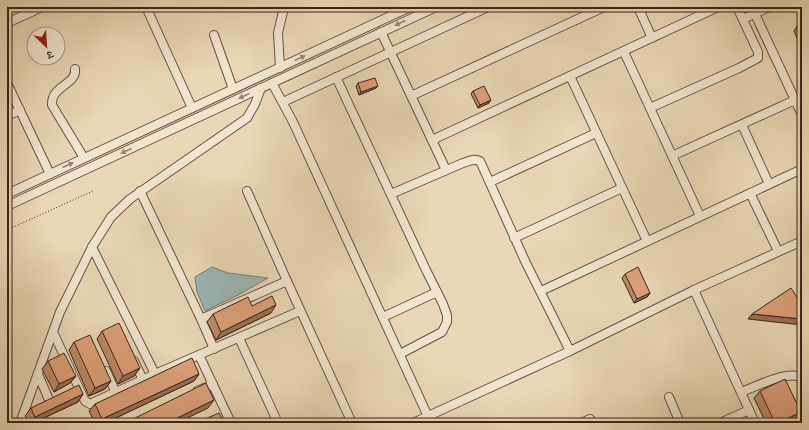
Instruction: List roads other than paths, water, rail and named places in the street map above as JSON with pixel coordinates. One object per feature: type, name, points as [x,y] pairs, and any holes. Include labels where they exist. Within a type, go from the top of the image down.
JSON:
[{"type":"street","points":[[7,23],[42,7]]},
{"type":"street","points":[[280,68],[278,33],[284,7]]},
{"type":"street","points":[[7,194],[410,7]]},
{"type":"street","points":[[7,206],[436,7]]},
{"type":"street","points":[[283,102],[488,7]]},
{"type":"street","points":[[411,96],[604,7]]},
{"type":"street","points":[[638,7],[652,38]]},
{"type":"street","points":[[697,7],[701,15]]},
{"type":"street","points":[[432,140],[718,7]]},
{"type":"street","points":[[650,108],[758,58],[758,52],[737,7]]},
{"type":"street","points":[[743,20],[769,7]]},
{"type":"street","points":[[147,9],[192,108]]},
{"type":"street","points":[[755,14],[802,115]]},
{"type":"street","points":[[381,32],[446,170]]},
{"type":"street","points":[[214,35],[233,89]]},
{"type":"street","points":[[624,52],[700,216]]},
{"type":"street","points":[[75,69],[72,78],[56,90],[52,100],[52,105],[84,158]]},
{"type":"street","points":[[570,76],[647,241]]},
{"type":"street","points":[[336,77],[443,304],[447,316],[447,322],[442,332],[400,354]]},
{"type":"street","points":[[7,83],[50,174]]},
{"type":"street","points":[[272,83],[283,102],[430,420]]},
{"type":"street","points":[[20,423],[66,299],[92,247],[111,217],[140,191],[247,118],[255,104],[261,88]]},
{"type":"street","points":[[672,156],[795,100]]},
{"type":"street","points":[[7,116],[20,110]]},
{"type":"street","points":[[742,125],[769,184]]},
{"type":"street","points":[[490,182],[596,133]]},
{"type":"street","points":[[391,194],[472,160],[477,159],[480,161],[514,238],[570,351]]},
{"type":"street","points":[[541,291],[802,169]]},
{"type":"street","points":[[514,238],[622,188]]},
{"type":"street","points":[[140,191],[201,318],[214,349]]},
{"type":"street","points":[[248,191],[286,281],[352,423]]},
{"type":"street","points":[[750,193],[778,251]]},
{"type":"street","points":[[413,423],[430,420],[694,290],[802,241]]},
{"type":"street","points":[[92,247],[155,374]]},
{"type":"street","points":[[201,318],[286,281]]},
{"type":"street","points":[[694,290],[755,423]]},
{"type":"street","points":[[383,316],[437,292]]},
{"type":"street","points":[[53,332],[74,388],[84,400],[90,404],[300,311]]},
{"type":"street","points":[[240,338],[278,423]]},
{"type":"street","points":[[129,352],[142,380]]},
{"type":"street","points":[[199,355],[213,384],[222,413],[231,423]]},
{"type":"street","points":[[103,366],[116,393]]},
{"type":"street","points":[[23,412],[46,401],[38,374]]},
{"type":"street","points":[[741,392],[782,376],[792,375],[802,378]]},
{"type":"street","points":[[191,394],[213,384]]},
{"type":"street","points":[[669,397],[680,423]]},
{"type":"street","points":[[720,423],[749,410]]},
{"type":"street","points":[[581,423],[590,419]]},
{"type":"water","points":[[212,267],[228,273],[268,278],[205,311],[197,292],[195,277]]}]
